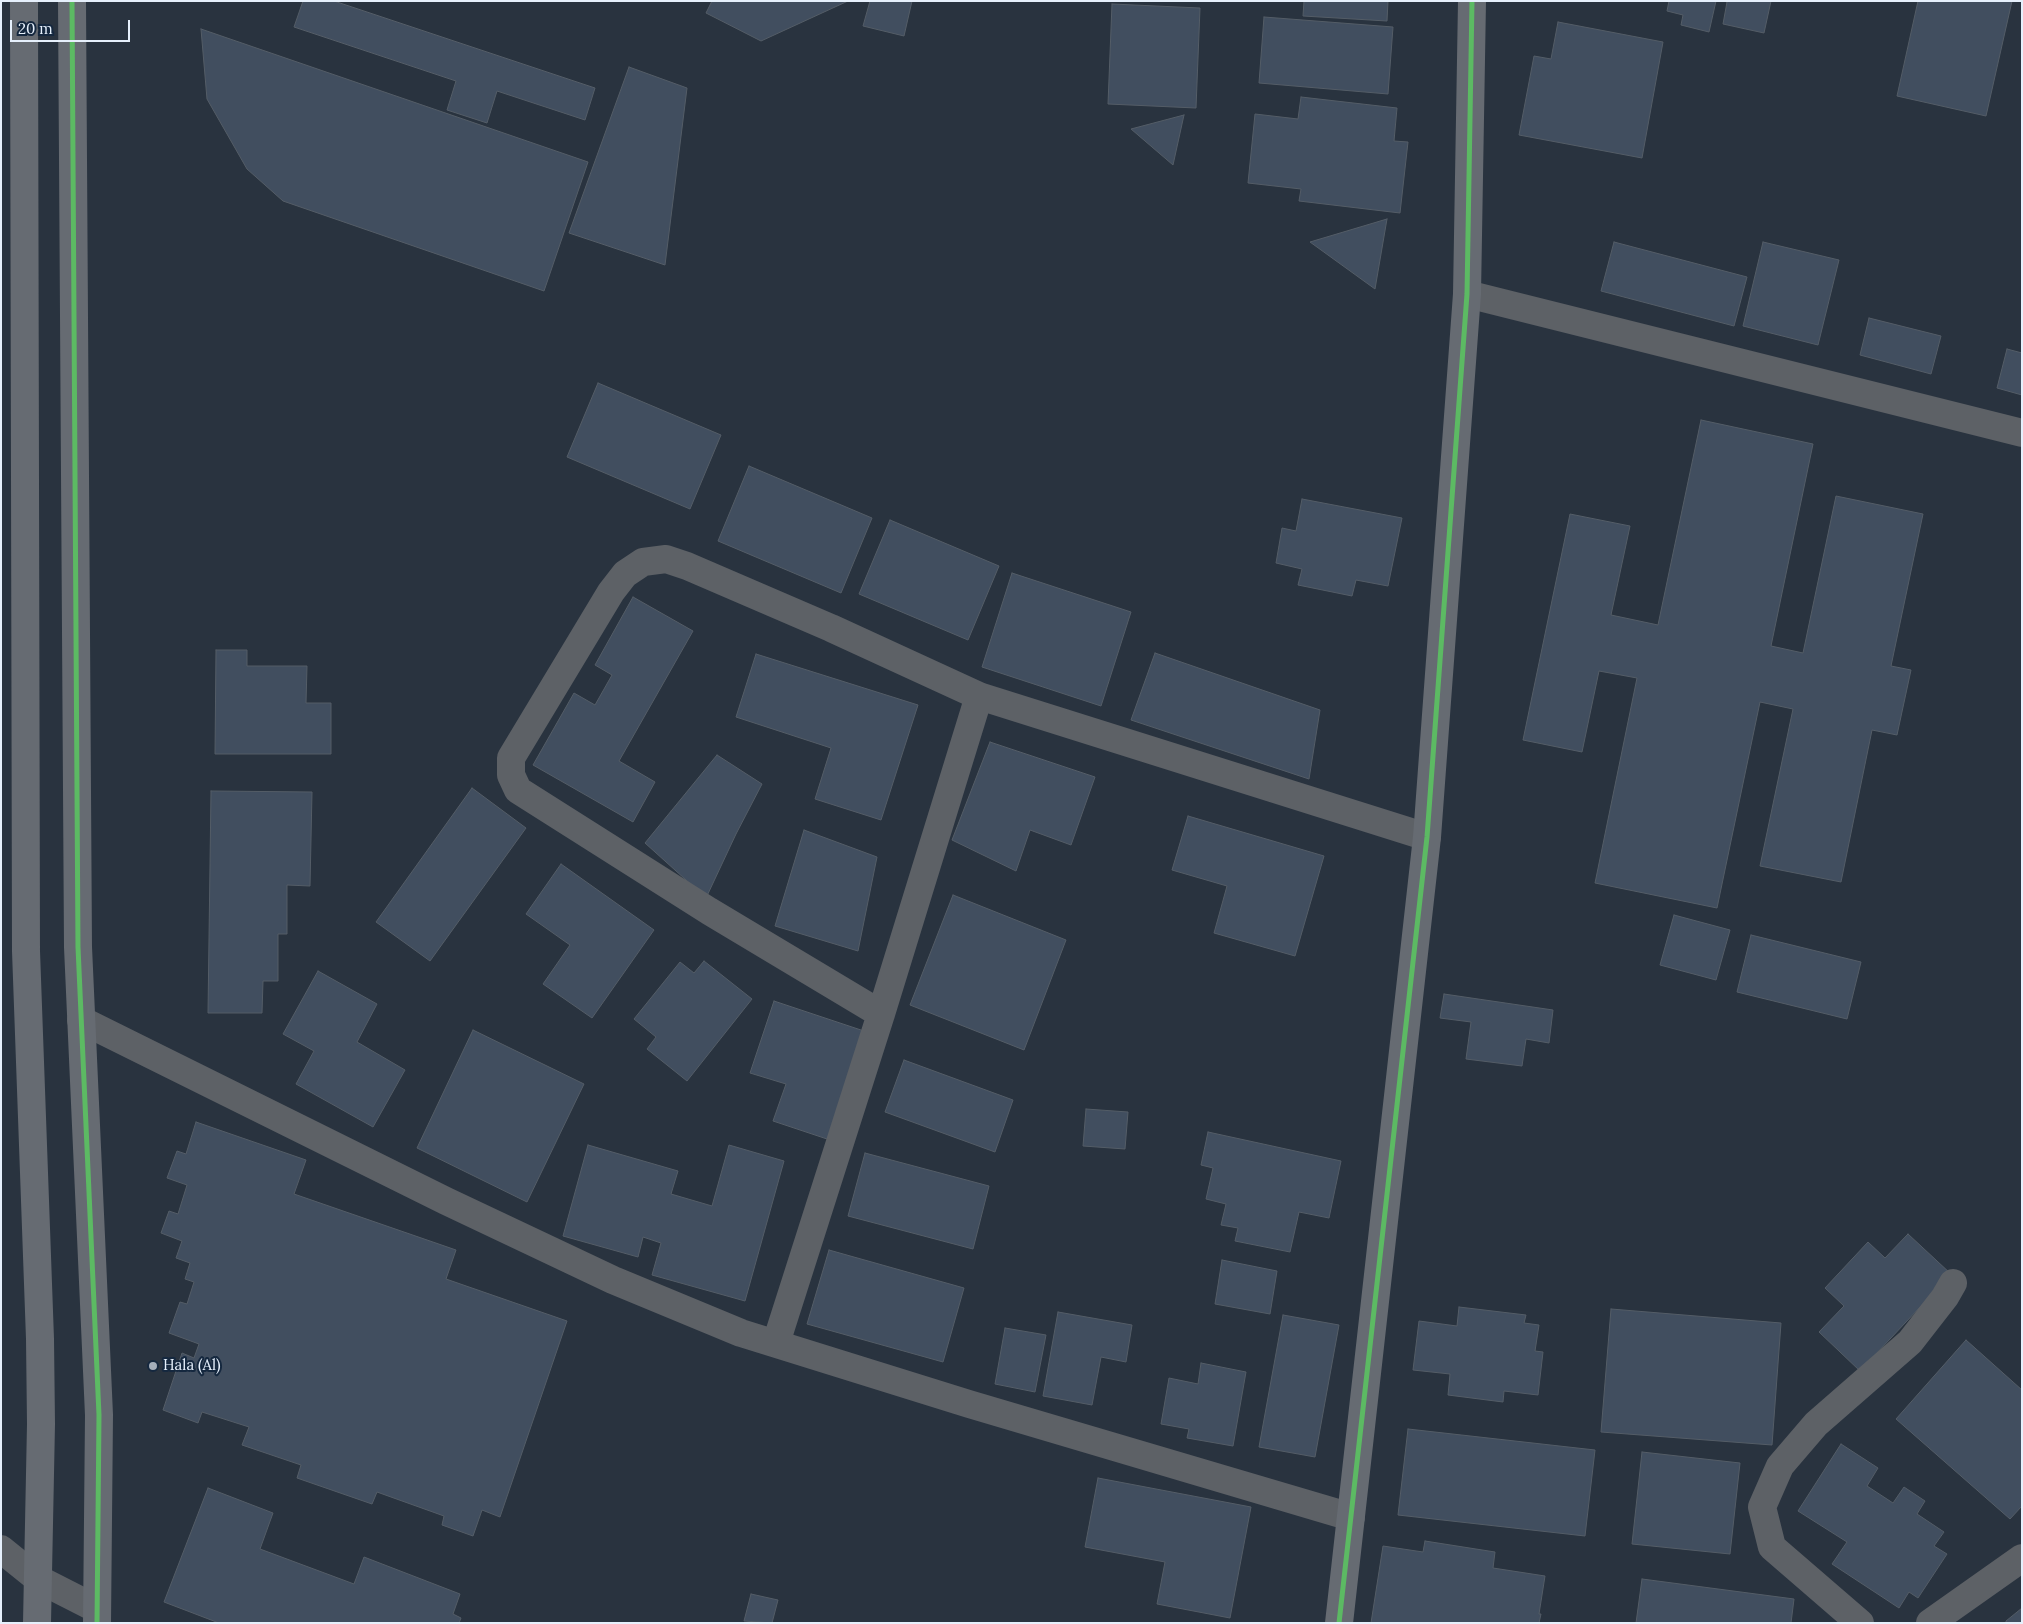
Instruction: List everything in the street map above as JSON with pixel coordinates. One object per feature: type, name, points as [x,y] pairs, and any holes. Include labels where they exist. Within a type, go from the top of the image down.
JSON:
[{"type":"street","points":[[24,1],[26,951],[40,1339],[37,1623]]},
{"type":"street","points":[[72,1],[78,937],[99,1415],[97,1616]]},
{"type":"street","points":[[1339,1623],[1426,837],[1467,294],[1472,1]]},
{"type":"street","points":[[1467,294],[2022,434]]},
{"type":"street","points":[[881,1014],[709,911],[518,790],[511,775],[511,758],[611,592],[624,574],[643,562],[666,559],[687,566],[831,628],[979,696],[1426,837]]},
{"type":"street","points":[[776,1343],[881,1014],[979,696]]},
{"type":"street","points":[[81,1020],[446,1201],[604,1276],[741,1333],[978,1407],[1351,1517]]},
{"type":"street","points":[[1860,1623],[1772,1548],[1762,1507],[1780,1466],[1810,1431],[1910,1342],[1954,1283]]},
{"type":"street","points":[[1,1549],[38,1579],[97,1616]]},
{"type":"street","points":[[1930,1623],[2022,1558]]},
{"type":"building","points":[[303,1],[334,1],[595,88],[585,120],[497,91],[487,123],[447,110],[456,81],[294,27]]},
{"type":"building","points":[[712,1],[848,1],[761,41],[706,13]]},
{"type":"building","points":[[870,1],[912,1],[904,36],[863,26]]},
{"type":"building","points":[[1304,1],[1388,1],[1387,21],[1303,16]]},
{"type":"building","points":[[1669,1],[1716,1],[1709,32],[1681,25],[1683,15],[1667,11]]},
{"type":"building","points":[[1724,1],[1771,1],[1764,33],[1723,24],[1727,2]]},
{"type":"building","points":[[1918,1],[2012,1],[1986,116],[1897,96]]},
{"type":"building","points":[[1112,4],[1200,8],[1196,108],[1108,104]]},
{"type":"building","points":[[1264,17],[1393,27],[1388,94],[1259,83]]},
{"type":"building","points":[[1558,22],[1663,42],[1642,158],[1519,135],[1534,56],[1551,59]]},
{"type":"building","points":[[201,29],[588,162],[544,291],[283,201],[247,169],[207,99]]},
{"type":"building","points":[[629,67],[687,88],[665,265],[569,233]]},
{"type":"building","points":[[1301,97],[1397,108],[1394,141],[1408,142],[1400,213],[1299,201],[1301,189],[1248,183],[1255,114],[1298,119]]},
{"type":"building","points":[[1184,115],[1173,165],[1131,129]]},
{"type":"building","points":[[1387,219],[1375,289],[1310,242]]},
{"type":"building","points":[[1614,242],[1747,277],[1734,326],[1601,291]]},
{"type":"building","points":[[1763,242],[1839,260],[1818,345],[1743,326]]},
{"type":"building","points":[[1869,318],[1941,336],[1931,374],[1860,355]]},
{"type":"building","points":[[2007,349],[2022,353],[2022,395],[1997,388]]},
{"type":"building","points":[[598,383],[721,435],[690,509],[567,457]]},
{"type":"building","points":[[1701,420],[1813,444],[1771,646],[1803,653],[1836,496],[1923,514],[1891,666],[1911,670],[1897,735],[1872,730],[1841,882],[1760,866],[1793,709],[1760,702],[1717,908],[1595,883],[1637,678],[1599,671],[1582,752],[1523,740],[1570,514],[1630,526],[1611,615],[1658,625]]},
{"type":"building","points":[[749,466],[872,518],[841,593],[718,541]]},
{"type":"building","points":[[1302,499],[1402,518],[1388,586],[1356,580],[1352,596],[1298,585],[1302,569],[1276,563],[1282,528],[1296,531]]},
{"type":"building","points":[[890,520],[999,566],[968,640],[859,594]]},
{"type":"building","points":[[1012,573],[1131,612],[1101,706],[982,667]]},
{"type":"building","points":[[633,597],[693,631],[619,761],[655,782],[633,822],[533,765],[574,693],[595,705],[612,675],[595,665]]},
{"type":"building","points":[[216,650],[247,650],[247,666],[307,666],[306,703],[331,703],[331,754],[215,754]]},
{"type":"building","points":[[1155,653],[1320,710],[1309,779],[1131,720]]},
{"type":"building","points":[[756,654],[918,705],[881,820],[815,799],[831,748],[736,717]]},
{"type":"building","points":[[990,742],[1095,777],[1071,845],[1030,830],[1016,871],[952,840]]},
{"type":"building","points":[[717,755],[762,784],[706,898],[645,843]]},
{"type":"building","points":[[472,788],[526,828],[430,961],[376,922]]},
{"type":"building","points":[[211,791],[312,792],[310,886],[287,885],[287,934],[278,934],[278,981],[263,981],[262,1013],[208,1013]]},
{"type":"building","points":[[1188,816],[1324,856],[1295,956],[1214,933],[1227,886],[1172,870]]},
{"type":"building","points":[[804,830],[877,857],[858,951],[775,926]]},
{"type":"building","points":[[561,864],[654,930],[592,1018],[543,984],[570,945],[526,914]]},
{"type":"building","points":[[953,895],[1066,940],[1024,1050],[910,1005]]},
{"type":"building","points":[[1674,915],[1730,930],[1716,980],[1660,965]]},
{"type":"building","points":[[1751,935],[1861,962],[1847,1019],[1737,992]]},
{"type":"building","points":[[704,961],[752,999],[687,1081],[647,1049],[656,1037],[634,1019],[680,962],[694,973]]},
{"type":"building","points":[[318,971],[377,1004],[357,1042],[405,1070],[373,1127],[296,1084],[314,1051],[283,1034]]},
{"type":"building","points":[[1444,994],[1553,1010],[1549,1043],[1526,1039],[1522,1066],[1466,1059],[1471,1022],[1440,1018]]},
{"type":"building","points":[[774,1001],[867,1032],[830,1140],[773,1121],[786,1084],[750,1073]]},
{"type":"building","points":[[473,1030],[584,1084],[527,1202],[417,1148]]},
{"type":"building","points":[[904,1060],[1013,1100],[995,1152],[885,1112]]},
{"type":"building","points":[[1086,1109],[1128,1112],[1125,1149],[1083,1146]]},
{"type":"building","points":[[196,1122],[306,1160],[294,1194],[456,1250],[446,1279],[567,1321],[500,1517],[482,1510],[473,1536],[442,1525],[444,1516],[377,1492],[372,1504],[297,1478],[301,1465],[242,1445],[249,1427],[202,1412],[198,1423],[163,1410],[182,1353],[194,1358],[199,1344],[169,1333],[180,1302],[187,1304],[194,1282],[185,1279],[190,1263],[176,1258],[182,1241],[161,1233],[169,1211],[178,1214],[187,1185],[167,1178],[177,1151],[186,1154]]},
{"type":"building","points":[[1208,1132],[1341,1161],[1329,1218],[1299,1212],[1290,1252],[1235,1241],[1238,1228],[1221,1225],[1226,1204],[1206,1199],[1213,1168],[1201,1165]]},
{"type":"building","points":[[588,1145],[678,1171],[671,1194],[712,1206],[729,1145],[784,1161],[745,1301],[652,1275],[661,1243],[643,1237],[638,1257],[563,1236]]},
{"type":"building","points":[[865,1153],[989,1186],[973,1249],[848,1216]]},
{"type":"building","points":[[1908,1234],[1951,1274],[1860,1371],[1819,1332],[1844,1306],[1825,1288],[1868,1242],[1885,1258]]},
{"type":"building","points":[[829,1250],[964,1288],[943,1362],[807,1324]]},
{"type":"building","points":[[1222,1260],[1277,1271],[1270,1314],[1215,1304]]},
{"type":"building","points":[[1459,1307],[1526,1315],[1524,1323],[1539,1325],[1535,1351],[1543,1352],[1538,1395],[1504,1391],[1503,1402],[1448,1395],[1450,1374],[1413,1370],[1419,1321],[1457,1326]]},
{"type":"building","points":[[1611,1309],[1781,1323],[1772,1445],[1601,1432]]},
{"type":"building","points":[[1058,1312],[1132,1325],[1126,1362],[1101,1357],[1092,1405],[1043,1396]]},
{"type":"building","points":[[1283,1315],[1339,1325],[1315,1457],[1259,1447]]},
{"type":"building","points":[[1005,1328],[1046,1335],[1035,1392],[995,1384]]},
{"type":"building","points":[[1966,1340],[2022,1390],[2022,1506],[2010,1519],[1896,1419]]},
{"type":"building","points":[[1201,1363],[1246,1372],[1233,1446],[1187,1438],[1189,1429],[1161,1424],[1169,1378],[1198,1384]]},
{"type":"building","points":[[1408,1429],[1595,1450],[1585,1536],[1398,1515]]},
{"type":"building","points":[[1841,1444],[1878,1468],[1867,1486],[1893,1503],[1904,1487],[1925,1501],[1917,1514],[1944,1532],[1934,1546],[1947,1554],[1918,1598],[1909,1592],[1899,1608],[1832,1564],[1847,1542],[1798,1511]]},
{"type":"building","points":[[1642,1452],[1740,1463],[1730,1554],[1632,1544]]},
{"type":"building","points":[[1098,1478],[1251,1507],[1230,1618],[1157,1604],[1165,1562],[1085,1547]]},
{"type":"building","points":[[208,1488],[273,1513],[260,1549],[354,1584],[364,1557],[460,1594],[453,1614],[461,1618],[459,1623],[219,1623],[164,1602]]},
{"type":"building","points":[[1425,1541],[1495,1552],[1493,1568],[1545,1576],[1539,1623],[1371,1623],[1383,1546],[1423,1552]]},
{"type":"building","points":[[1642,1579],[1794,1599],[1791,1623],[1636,1623]]},
{"type":"building","points":[[751,1594],[778,1600],[772,1623],[744,1621]]},
{"type":"building","points":[[2022,1608],[2022,1623],[2006,1623],[2006,1621]]},
{"type":"cycle path","points":[[72,1],[78,947],[99,1415],[97,1623]]},
{"type":"cycle path","points":[[1339,1623],[1427,837],[1467,294],[1472,1]]},
{"type":"place","name":"Hala (Al)","points":[[153,1366]]}]
